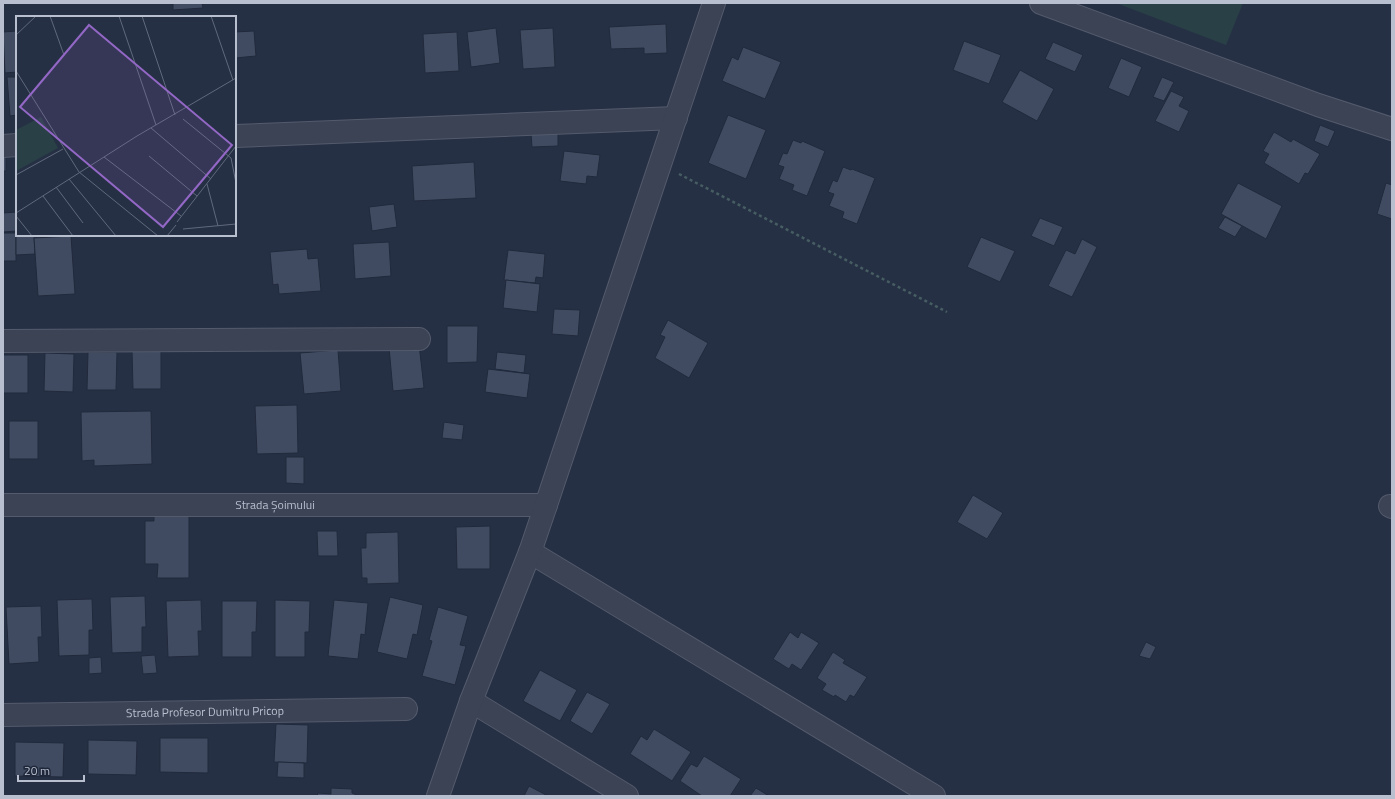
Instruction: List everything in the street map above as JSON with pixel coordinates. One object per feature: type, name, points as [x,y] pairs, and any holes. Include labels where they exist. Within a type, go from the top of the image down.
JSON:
[{"type":"street","points":[[438,796],[471,701],[530,552],[714,3]]},
{"type":"street","points":[[1041,3],[1310,102],[1392,130]]},
{"type":"street","points":[[236,136],[676,118]]},
{"type":"street","points":[[3,146],[16,145]]},
{"type":"street","points":[[3,341],[419,339]]},
{"type":"street","name":"Strada Șoimului","points":[[3,505],[546,506]]},
{"type":"street","points":[[530,552],[934,796]]},
{"type":"street","points":[[471,701],[627,796]]},
{"type":"street","name":"Strada Profesor Dumitru Pricop","points":[[3,715],[406,709]]},
{"type":"path","points":[[660,164],[947,312]]},
{"type":"green space","points":[[1116,3],[1243,3],[1226,45]]},
{"type":"building","points":[[173,3],[202,3],[203,8],[173,10]]},
{"type":"building","points":[[666,24],[667,53],[644,54],[644,48],[611,49],[609,27]]},
{"type":"building","points":[[496,28],[500,63],[471,67],[467,32]]},
{"type":"building","points":[[553,28],[555,67],[523,69],[520,30]]},
{"type":"building","points":[[16,31],[16,72],[5,73],[3,32]]},
{"type":"building","points":[[254,31],[256,56],[236,58],[236,32]]},
{"type":"building","points":[[457,32],[459,71],[425,73],[423,34]]},
{"type":"building","points":[[964,41],[1001,55],[989,84],[953,70]]},
{"type":"building","points":[[1053,42],[1083,55],[1075,72],[1045,59]]},
{"type":"building","points":[[743,47],[781,62],[765,99],[722,81],[732,57],[738,60]]},
{"type":"building","points":[[1121,58],[1142,67],[1129,97],[1108,88]]},
{"type":"building","points":[[1020,70],[1054,89],[1037,121],[1002,102]]},
{"type":"building","points":[[7,77],[16,77],[16,115],[10,116]]},
{"type":"building","points":[[1162,77],[1174,82],[1164,101],[1153,97]]},
{"type":"building","points":[[1171,91],[1184,97],[1179,106],[1189,111],[1179,132],[1155,121]]},
{"type":"building","points":[[728,115],[766,130],[746,179],[708,163]]},
{"type":"building","points":[[1320,125],[1335,131],[1328,147],[1314,141]]},
{"type":"building","points":[[558,132],[558,146],[532,147],[531,133]]},
{"type":"building","points":[[1274,132],[1291,142],[1293,139],[1320,154],[1308,174],[1305,173],[1299,184],[1264,163],[1269,154],[1263,151]]},
{"type":"building","points":[[793,140],[801,143],[802,141],[825,151],[807,196],[792,190],[794,185],[779,179],[784,167],[778,165],[783,153],[787,154]]},
{"type":"building","points":[[3,147],[6,147],[6,171],[3,171]]},
{"type":"building","points":[[564,151],[600,155],[597,177],[587,176],[586,184],[560,181]]},
{"type":"building","points":[[474,162],[476,198],[414,201],[412,166]]},
{"type":"building","points":[[843,167],[875,178],[857,224],[842,218],[844,212],[829,206],[834,194],[828,192],[833,180],[837,182]]},
{"type":"building","points":[[1238,183],[1282,206],[1266,239],[1221,214]]},
{"type":"building","points":[[1386,183],[1392,185],[1392,219],[1377,214]]},
{"type":"building","points":[[394,204],[397,227],[372,231],[369,207]]},
{"type":"building","points":[[16,212],[16,231],[3,232],[3,213]]},
{"type":"building","points":[[1225,217],[1242,226],[1235,237],[1218,228]]},
{"type":"building","points":[[1040,218],[1063,227],[1054,246],[1031,236]]},
{"type":"building","points":[[3,233],[16,233],[16,261],[3,261]]},
{"type":"building","points":[[16,236],[34,236],[35,254],[16,255]]},
{"type":"building","points":[[71,236],[75,294],[38,296],[34,238]]},
{"type":"building","points":[[981,237],[1015,251],[1000,282],[967,267]]},
{"type":"building","points":[[1082,239],[1097,247],[1072,297],[1048,286],[1066,250],[1075,254]]},
{"type":"building","points":[[389,242],[391,276],[355,279],[353,244]]},
{"type":"building","points":[[307,249],[308,259],[318,258],[321,291],[279,294],[278,284],[273,285],[270,252]]},
{"type":"building","points":[[508,250],[545,254],[543,278],[536,277],[535,283],[504,280]]},
{"type":"building","points":[[506,280],[540,284],[537,312],[503,308]]},
{"type":"building","points":[[554,309],[580,310],[578,336],[552,334]]},
{"type":"building","points":[[668,320],[708,343],[689,378],[655,358],[665,337],[660,335]]},
{"type":"building","points":[[447,326],[478,326],[477,362],[447,363]]},
{"type":"building","points":[[419,344],[424,388],[393,391],[389,347]]},
{"type":"building","points":[[132,350],[161,350],[161,389],[133,389]]},
{"type":"building","points":[[338,350],[341,391],[304,394],[300,353]]},
{"type":"building","points":[[88,352],[117,352],[116,390],[87,390]]},
{"type":"building","points":[[497,352],[526,355],[524,373],[495,369]]},
{"type":"building","points":[[45,353],[74,354],[73,392],[44,391]]},
{"type":"building","points":[[3,355],[28,355],[28,393],[3,393]]},
{"type":"building","points":[[488,369],[530,374],[527,398],[485,392]]},
{"type":"building","points":[[297,405],[298,453],[257,454],[255,406]]},
{"type":"building","points":[[151,411],[152,464],[94,466],[94,460],[82,461],[81,412]]},
{"type":"building","points":[[9,421],[38,421],[38,459],[9,459]]},
{"type":"building","points":[[444,422],[464,425],[462,440],[442,438]]},
{"type":"building","points":[[286,457],[304,457],[304,484],[286,483]]},
{"type":"building","points":[[973,495],[1003,513],[987,539],[957,522]]},
{"type":"building","points":[[189,515],[189,578],[157,578],[158,564],[145,564],[145,521],[154,521],[154,516]]},
{"type":"building","points":[[490,526],[490,569],[457,569],[456,527]]},
{"type":"building","points":[[317,531],[337,531],[338,556],[318,556]]},
{"type":"building","points":[[398,532],[399,583],[367,584],[367,578],[362,578],[361,548],[366,548],[366,533]]},
{"type":"building","points":[[145,596],[146,627],[142,627],[142,652],[112,653],[110,597]]},
{"type":"building","points":[[390,597],[423,605],[417,635],[413,634],[407,659],[377,652]]},
{"type":"building","points":[[92,599],[93,630],[89,630],[89,655],[59,656],[57,600]]},
{"type":"building","points":[[201,600],[202,631],[198,631],[199,656],[168,657],[166,601]]},
{"type":"building","points":[[275,600],[310,601],[309,632],[305,632],[305,657],[275,657]]},
{"type":"building","points":[[334,600],[368,603],[365,635],[361,634],[358,659],[328,656]]},
{"type":"building","points":[[222,601],[257,601],[256,632],[252,632],[252,657],[222,657]]},
{"type":"building","points":[[41,606],[42,637],[38,637],[39,662],[9,664],[6,607]]},
{"type":"building","points":[[438,607],[468,616],[460,645],[466,646],[455,685],[422,676],[432,641],[429,640]]},
{"type":"building","points":[[790,632],[798,638],[801,632],[819,643],[801,670],[792,664],[789,669],[773,659]]},
{"type":"building","points":[[1146,642],[1156,647],[1150,659],[1139,656]]},
{"type":"building","points":[[833,652],[845,660],[843,663],[867,677],[854,697],[850,695],[846,702],[835,695],[834,697],[822,690],[826,684],[817,678]]},
{"type":"building","points":[[155,655],[157,673],[143,674],[141,656]]},
{"type":"building","points":[[101,657],[102,673],[89,674],[89,658]]},
{"type":"building","points":[[540,670],[577,690],[560,721],[523,701]]},
{"type":"building","points":[[587,692],[610,704],[592,734],[570,721]]},
{"type":"building","points":[[276,724],[308,725],[307,763],[274,762]]},
{"type":"building","points":[[654,729],[691,752],[672,781],[630,754],[641,736],[647,740]]},
{"type":"building","points":[[160,738],[208,738],[208,773],[160,772]]},
{"type":"building","points":[[88,740],[137,741],[136,775],[88,774]]},
{"type":"building","points":[[15,742],[64,743],[63,777],[15,776]]},
{"type":"building","points":[[704,756],[741,779],[730,796],[702,796],[680,781],[691,764],[697,767]]},
{"type":"building","points":[[278,762],[304,763],[304,778],[277,777]]},
{"type":"building","points":[[529,786],[548,796],[524,796]]},
{"type":"building","points":[[331,788],[352,789],[352,793],[355,794],[355,796],[317,796],[318,793],[331,794]]},
{"type":"building","points":[[756,788],[769,796],[750,796]]}]
